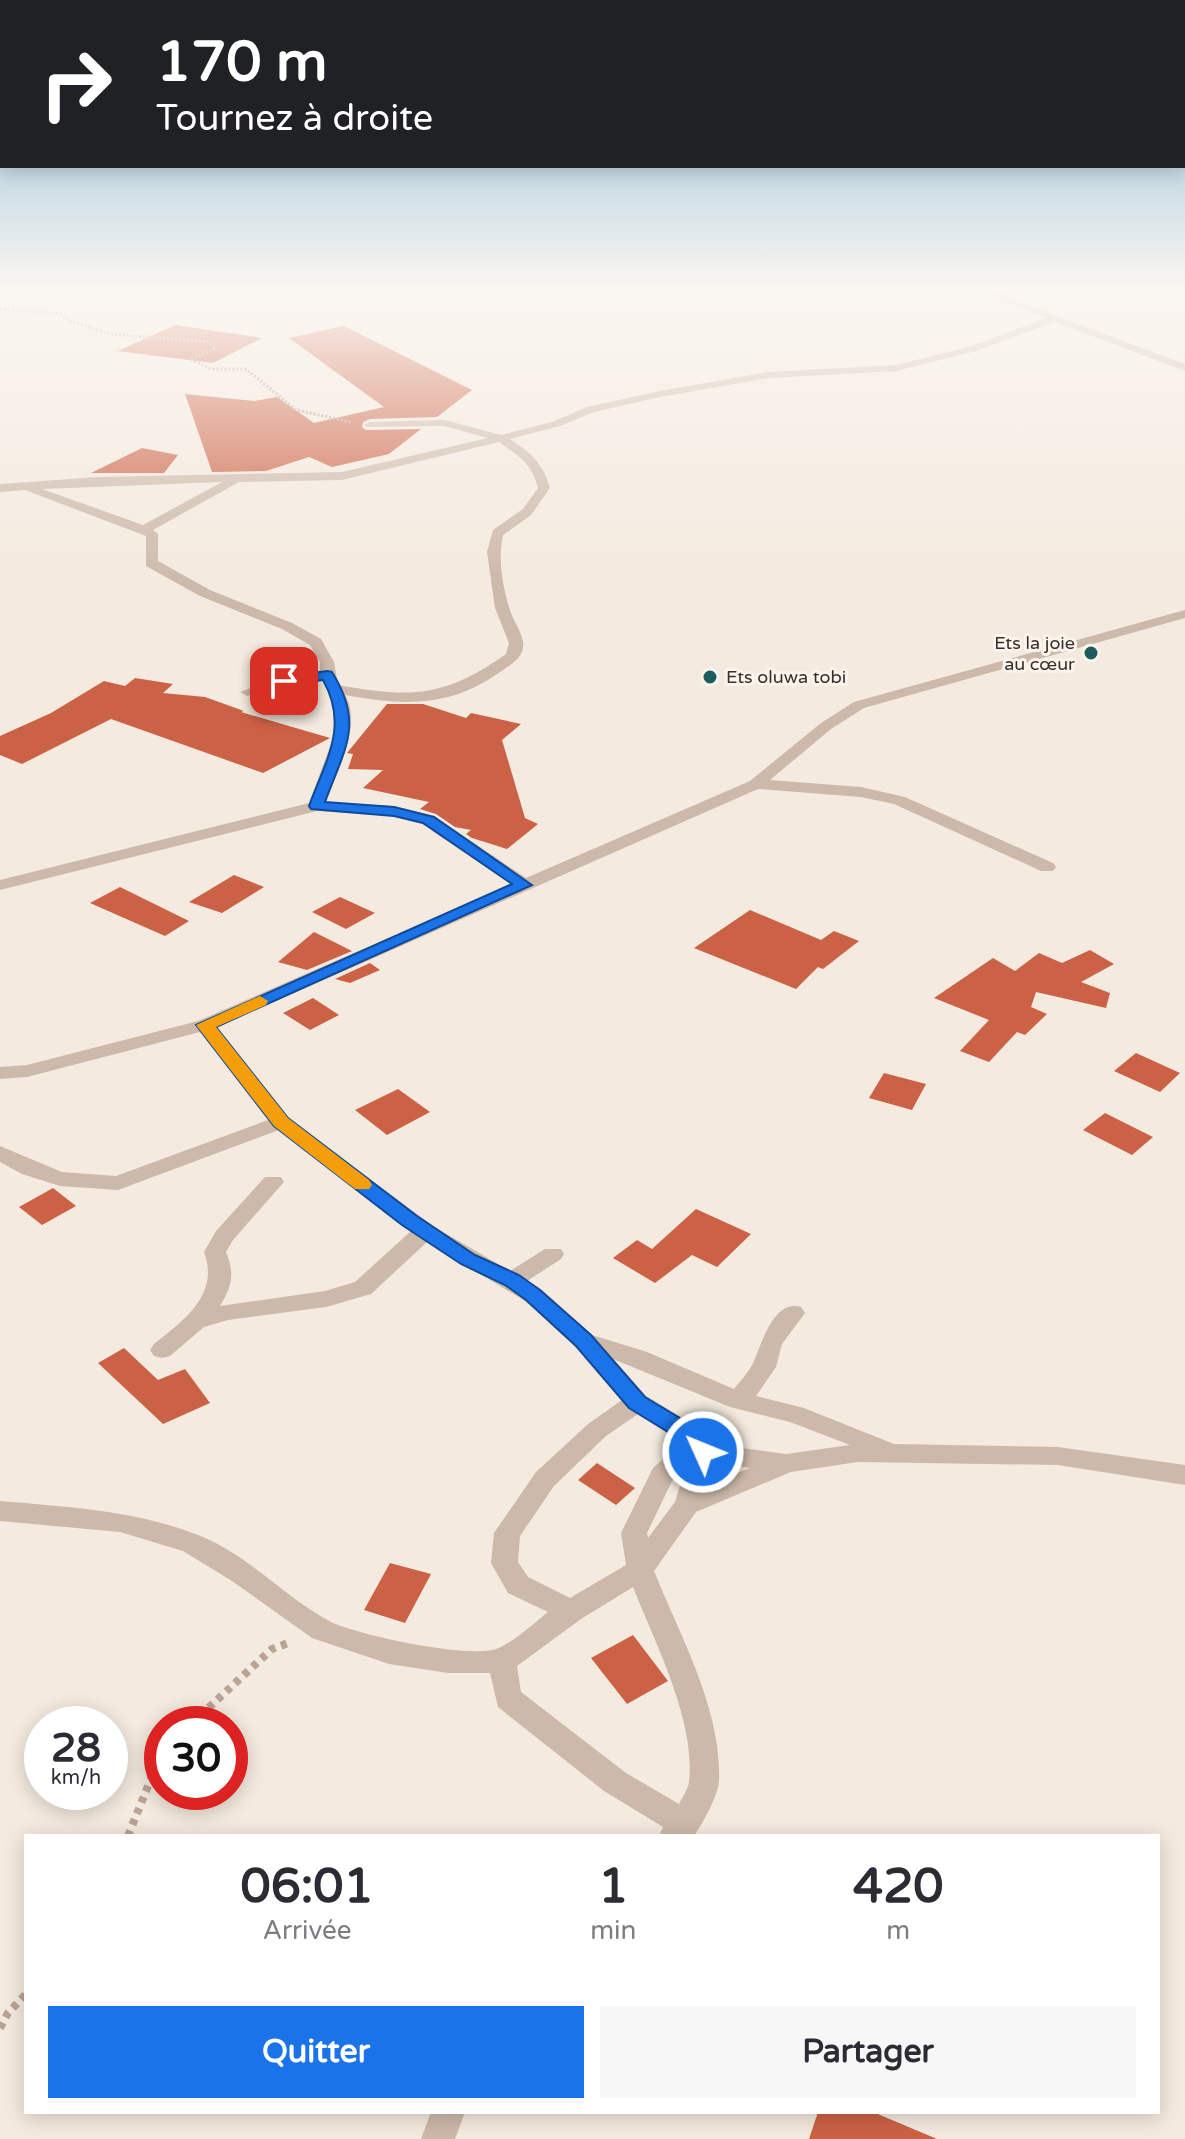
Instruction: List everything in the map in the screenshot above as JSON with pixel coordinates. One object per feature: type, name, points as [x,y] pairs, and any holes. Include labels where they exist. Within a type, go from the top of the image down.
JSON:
[{"type":"street","points":[[0,488],[98,481],[342,476],[399,465],[556,424],[591,409],[701,387]]},
{"type":"street","points":[[247,692],[284,681],[330,682],[393,699],[443,694],[481,679],[513,656],[516,643],[502,608],[493,552],[497,533],[527,512],[544,488],[539,469],[526,455],[500,438],[444,423],[414,421],[370,425]]},
{"type":"street","points":[[144,530],[238,478]]},
{"type":"street","points":[[28,487],[152,534],[151,563],[205,593],[287,626],[316,642],[327,662],[330,682],[341,700],[343,733],[316,806]]},
{"type":"street","points":[[0,1073],[27,1071],[205,1025],[756,784],[826,726],[859,705],[1185,614]]},
{"type":"street","points":[[756,784],[861,792],[899,800],[1047,867]]},
{"type":"street","points":[[0,885],[234,829],[316,806],[394,811],[428,820],[524,885]]},
{"type":"street","points":[[205,1025],[281,1122],[425,1231],[468,1259],[512,1280],[584,1341],[637,1402],[701,1446],[787,1463]]},
{"type":"street","points":[[0,1153],[30,1169],[60,1179],[118,1183],[281,1122]]},
{"type":"street","points":[[162,1350],[200,1320],[220,1284],[220,1260],[215,1252],[273,1182]]},
{"type":"street","points":[[200,1320],[263,1306],[326,1299],[363,1288],[425,1231]]},
{"type":"street","points":[[512,1280],[553,1254]]},
{"type":"street","points":[[739,1401],[764,1367],[771,1342],[793,1313]]},
{"type":"street","points":[[584,1341],[639,1358],[739,1401],[795,1414],[894,1452]]},
{"type":"street","points":[[571,1611],[518,1585],[504,1563],[507,1533],[545,1479],[597,1430],[637,1402]]},
{"type":"street","points":[[0,1511],[120,1522],[192,1543],[242,1573],[322,1630],[389,1652],[448,1661],[502,1661],[571,1611],[640,1570],[687,1505],[701,1446]]},
{"type":"street","points":[[502,1661],[508,1698],[680,1830],[704,1784],[701,1736],[690,1697],[640,1570],[634,1533],[662,1475],[701,1446]]},
{"type":"street","points":[[687,1505],[787,1463],[858,1453],[1058,1456],[1185,1475]]},
{"type":"street","points":[[438,2139],[447,2114]]},
{"type":"path","points":[[268,387],[296,410],[318,417],[370,425]]},
{"type":"path","points":[[210,1706],[272,1649],[322,1630]]},
{"type":"path","points":[[129,1834],[144,1796]]},
{"type":"path","points":[[0,2028],[8,2013],[24,1996]]},
{"type":"building","points":[[356,387],[466,387],[472,390],[437,417],[370,419],[363,422],[362,427],[366,430],[421,429],[389,454],[332,467],[309,457],[266,471],[212,472],[185,394],[254,401],[277,397],[314,423],[384,407]]},
{"type":"building","points":[[142,448],[178,455],[164,473],[91,473]]},
{"type":"building","points":[[135,678],[173,684],[163,693],[205,697],[244,711],[241,712],[330,738],[263,773],[111,719],[22,764],[0,755],[0,736],[51,713],[104,681],[125,686]]},
{"type":"building","points":[[387,704],[423,704],[466,718],[471,713],[521,724],[502,740],[525,818],[538,824],[507,849],[472,838],[466,834],[471,830],[455,827],[436,814],[420,809],[429,802],[363,788],[383,770],[348,769],[353,754],[347,753]]},
{"type":"building","points":[[234,875],[264,887],[222,913],[189,902]]},
{"type":"building","points":[[120,887],[189,921],[165,936],[90,903]]},
{"type":"building","points":[[340,897],[375,913],[346,929],[312,912]]},
{"type":"building","points":[[750,910],[821,940],[834,931],[859,941],[823,969],[818,967],[796,989],[694,948]]},
{"type":"building","points":[[314,932],[352,951],[307,970],[278,962]]},
{"type":"building","points":[[1090,950],[1114,964],[1081,982],[1110,993],[1106,1008],[1036,992],[1031,1007],[1047,1014],[1025,1035],[1017,1032],[989,1062],[960,1051],[989,1020],[934,998],[993,958],[1015,971],[1039,953],[1062,963]]},
{"type":"building","points":[[370,963],[380,970],[350,983],[335,979]]},
{"type":"building","points":[[313,998],[339,1015],[310,1030],[283,1013]]},
{"type":"building","points":[[1136,1053],[1180,1073],[1160,1092],[1114,1071]]},
{"type":"building","points":[[884,1073],[926,1084],[912,1110],[869,1098]]},
{"type":"building","points":[[398,1089],[430,1112],[387,1135],[355,1110]]},
{"type":"building","points":[[1105,1113],[1153,1137],[1132,1155],[1083,1130]]},
{"type":"building","points":[[53,1188],[76,1206],[42,1225],[19,1207]]},
{"type":"building","points":[[696,1209],[751,1234],[717,1267],[692,1255],[655,1283],[613,1258],[637,1240],[652,1249]]},
{"type":"building","points":[[124,1348],[158,1380],[185,1369],[210,1403],[163,1424],[98,1363]]},
{"type":"building","points":[[597,1463],[635,1488],[616,1505],[578,1480]]},
{"type":"building","points":[[390,1563],[431,1574],[405,1623],[364,1610]]},
{"type":"building","points":[[633,1635],[668,1681],[627,1704],[591,1658]]},
{"type":"building","points":[[817,2114],[878,2114],[937,2139],[809,2139]]},
{"type":"slow traffic","points":[[260,1001],[205,1025],[281,1122],[362,1185]]},
{"type":"place","name":"Ets la joie au cœur","points":[[1091,653]]},
{"type":"place","name":"Ets oluwa tobi","points":[[710,677]]},
{"type":"route","points":[[284,681],[327,675],[341,700],[343,733],[316,806],[394,811],[428,820],[524,885],[205,1025],[281,1122],[410,1221],[468,1259],[512,1280],[533,1295],[584,1341],[637,1402],[700,1441],[703,1452]]}]
